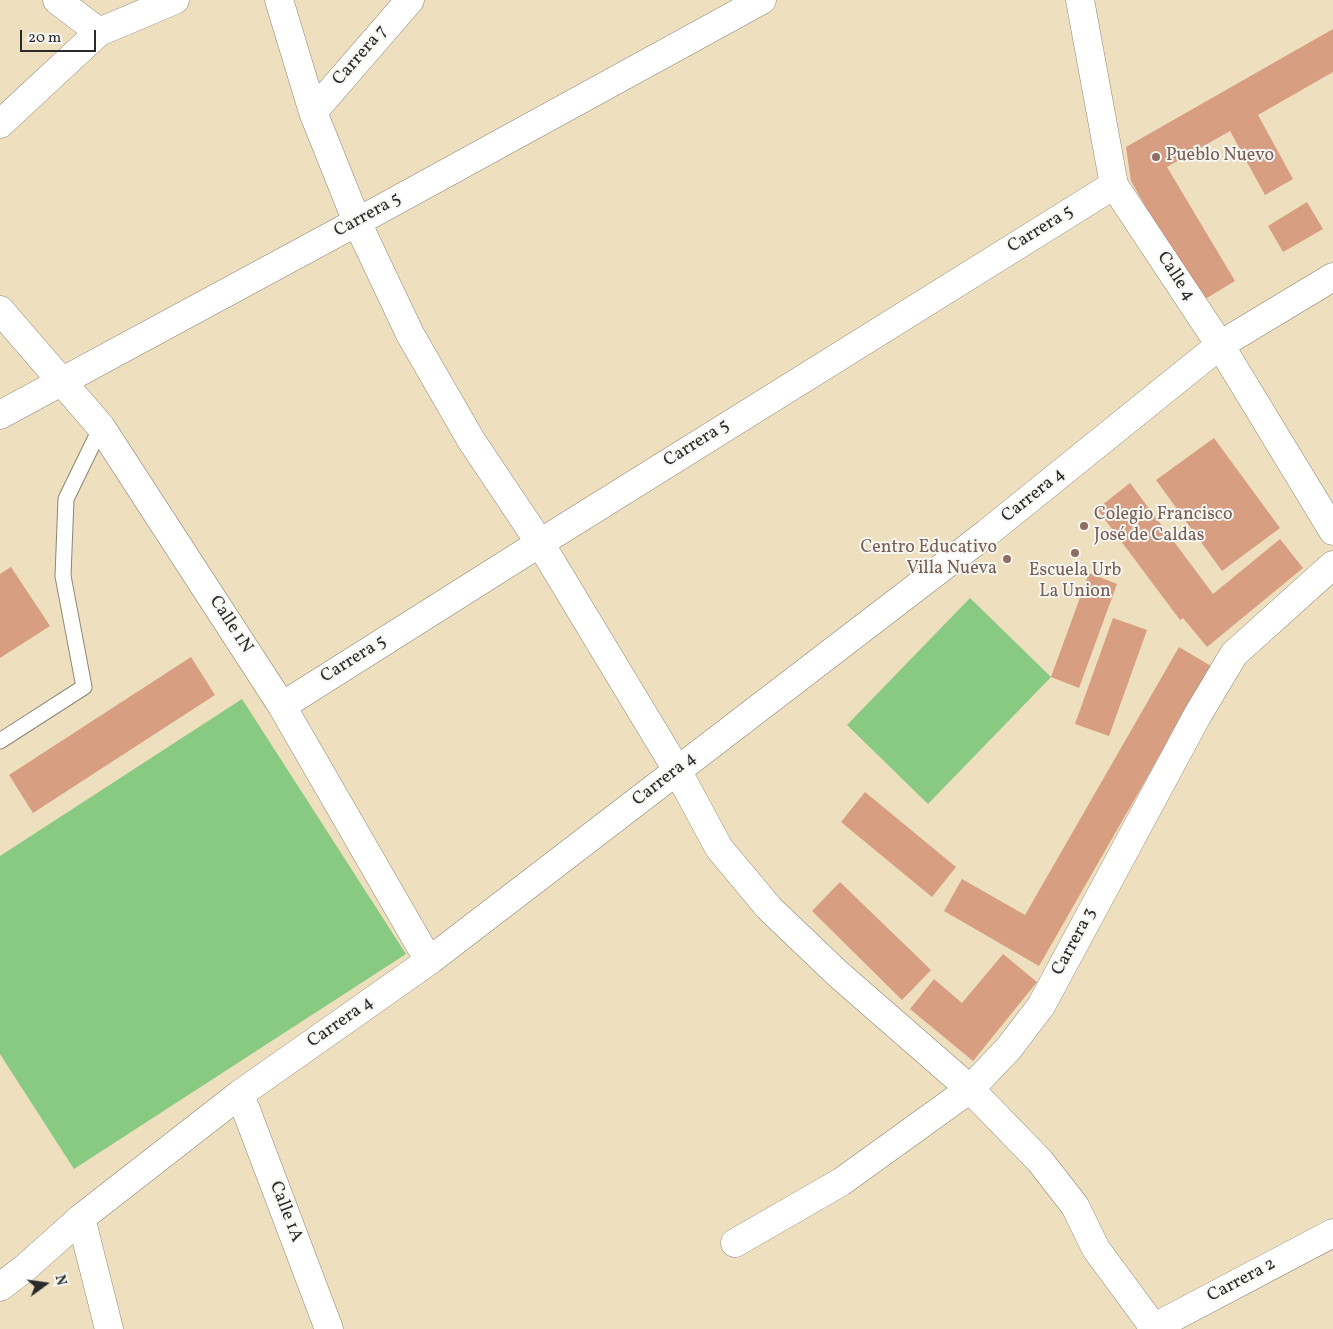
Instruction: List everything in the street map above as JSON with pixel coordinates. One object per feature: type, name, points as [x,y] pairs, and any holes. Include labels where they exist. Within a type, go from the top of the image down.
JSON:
[{"type":"street","points":[[58,0],[99,32]]},
{"type":"street","points":[[0,124],[99,32],[175,0]]},
{"type":"street","points":[[278,0],[313,112],[357,222],[415,342],[471,440],[540,543],[677,770],[719,848],[769,908],[838,974],[970,1090],[1040,1161],[1076,1206],[1096,1248],[1153,1328]]},
{"type":"street","name":"Carrera 7","points":[[313,112],[410,0]]},
{"type":"street","name":"Carrera 5","points":[[0,415],[762,0]]},
{"type":"street","name":"Calle 4","points":[[1080,0],[1114,185],[1220,346],[1333,531]]},
{"type":"street","name":"Carrera 5","points":[[282,706],[1114,185]]},
{"type":"street","name":"Carrera 4","points":[[0,1287],[25,1268],[81,1218],[240,1094],[429,961],[987,533],[1220,346],[1333,277]]},
{"type":"street","name":"Calle 1N","points":[[0,310],[102,427],[282,706],[429,961]]},
{"type":"street","name":"Carrera 3","points":[[735,1242],[841,1182],[970,1090],[1009,1048],[1041,1006],[1197,716],[1234,654],[1333,565]]},
{"type":"street","name":"Calle 1A","points":[[240,1094],[329,1329]]},
{"type":"street","points":[[81,1218],[109,1329]]},
{"type":"street","name":"Carrera 2","points":[[1153,1328],[1333,1233]]},
{"type":"lane","points":[[0,741],[84,687],[63,576],[66,499],[102,427]]},
{"type":"green space","points":[[970,598],[1051,677],[928,804],[847,725]]},
{"type":"green space","points":[[242,699],[406,954],[74,1169],[0,1054],[0,856]]},
{"type":"building","name":"Pueblo Nuevo","points":[[1333,29],[1333,72],[1258,115],[1293,179],[1265,195],[1230,131],[1167,167],[1235,281],[1200,302],[1131,181],[1126,147]]},
{"type":"building","points":[[1307,202],[1323,229],[1283,252],[1268,226]]},
{"type":"building","points":[[1214,438],[1280,528],[1222,571],[1156,480]]},
{"type":"building","points":[[1130,483],[1213,594],[1280,539],[1303,568],[1207,647],[1183,618],[1180,620],[1097,509]]},
{"type":"building","points":[[11,567],[50,626],[0,658],[0,574]]},
{"type":"building","points":[[1089,573],[1117,584],[1079,688],[1051,677]]},
{"type":"building","points":[[1113,618],[1147,630],[1109,736],[1075,724]]},
{"type":"building","points":[[1179,647],[1211,666],[1039,966],[944,911],[962,879],[1025,915]]},
{"type":"building","points":[[191,657],[215,695],[33,813],[9,775]]},
{"type":"building","points":[[865,792],[956,867],[932,897],[841,822]]},
{"type":"building","points":[[840,882],[931,970],[902,1000],[812,911]]},
{"type":"building","points":[[1003,954],[1037,982],[973,1061],[910,1009],[934,979],[962,1003]]},
{"type":"place","name":"Pueblo Nuevo","points":[[1156,157]]},
{"type":"place","name":"Colegio Francisco José de Caldas","points":[[1084,526]]},
{"type":"place","name":"Escuela Urb La Union","points":[[1075,553]]},
{"type":"place","name":"Centro Educativo Villa Nueva","points":[[1007,559]]}]
